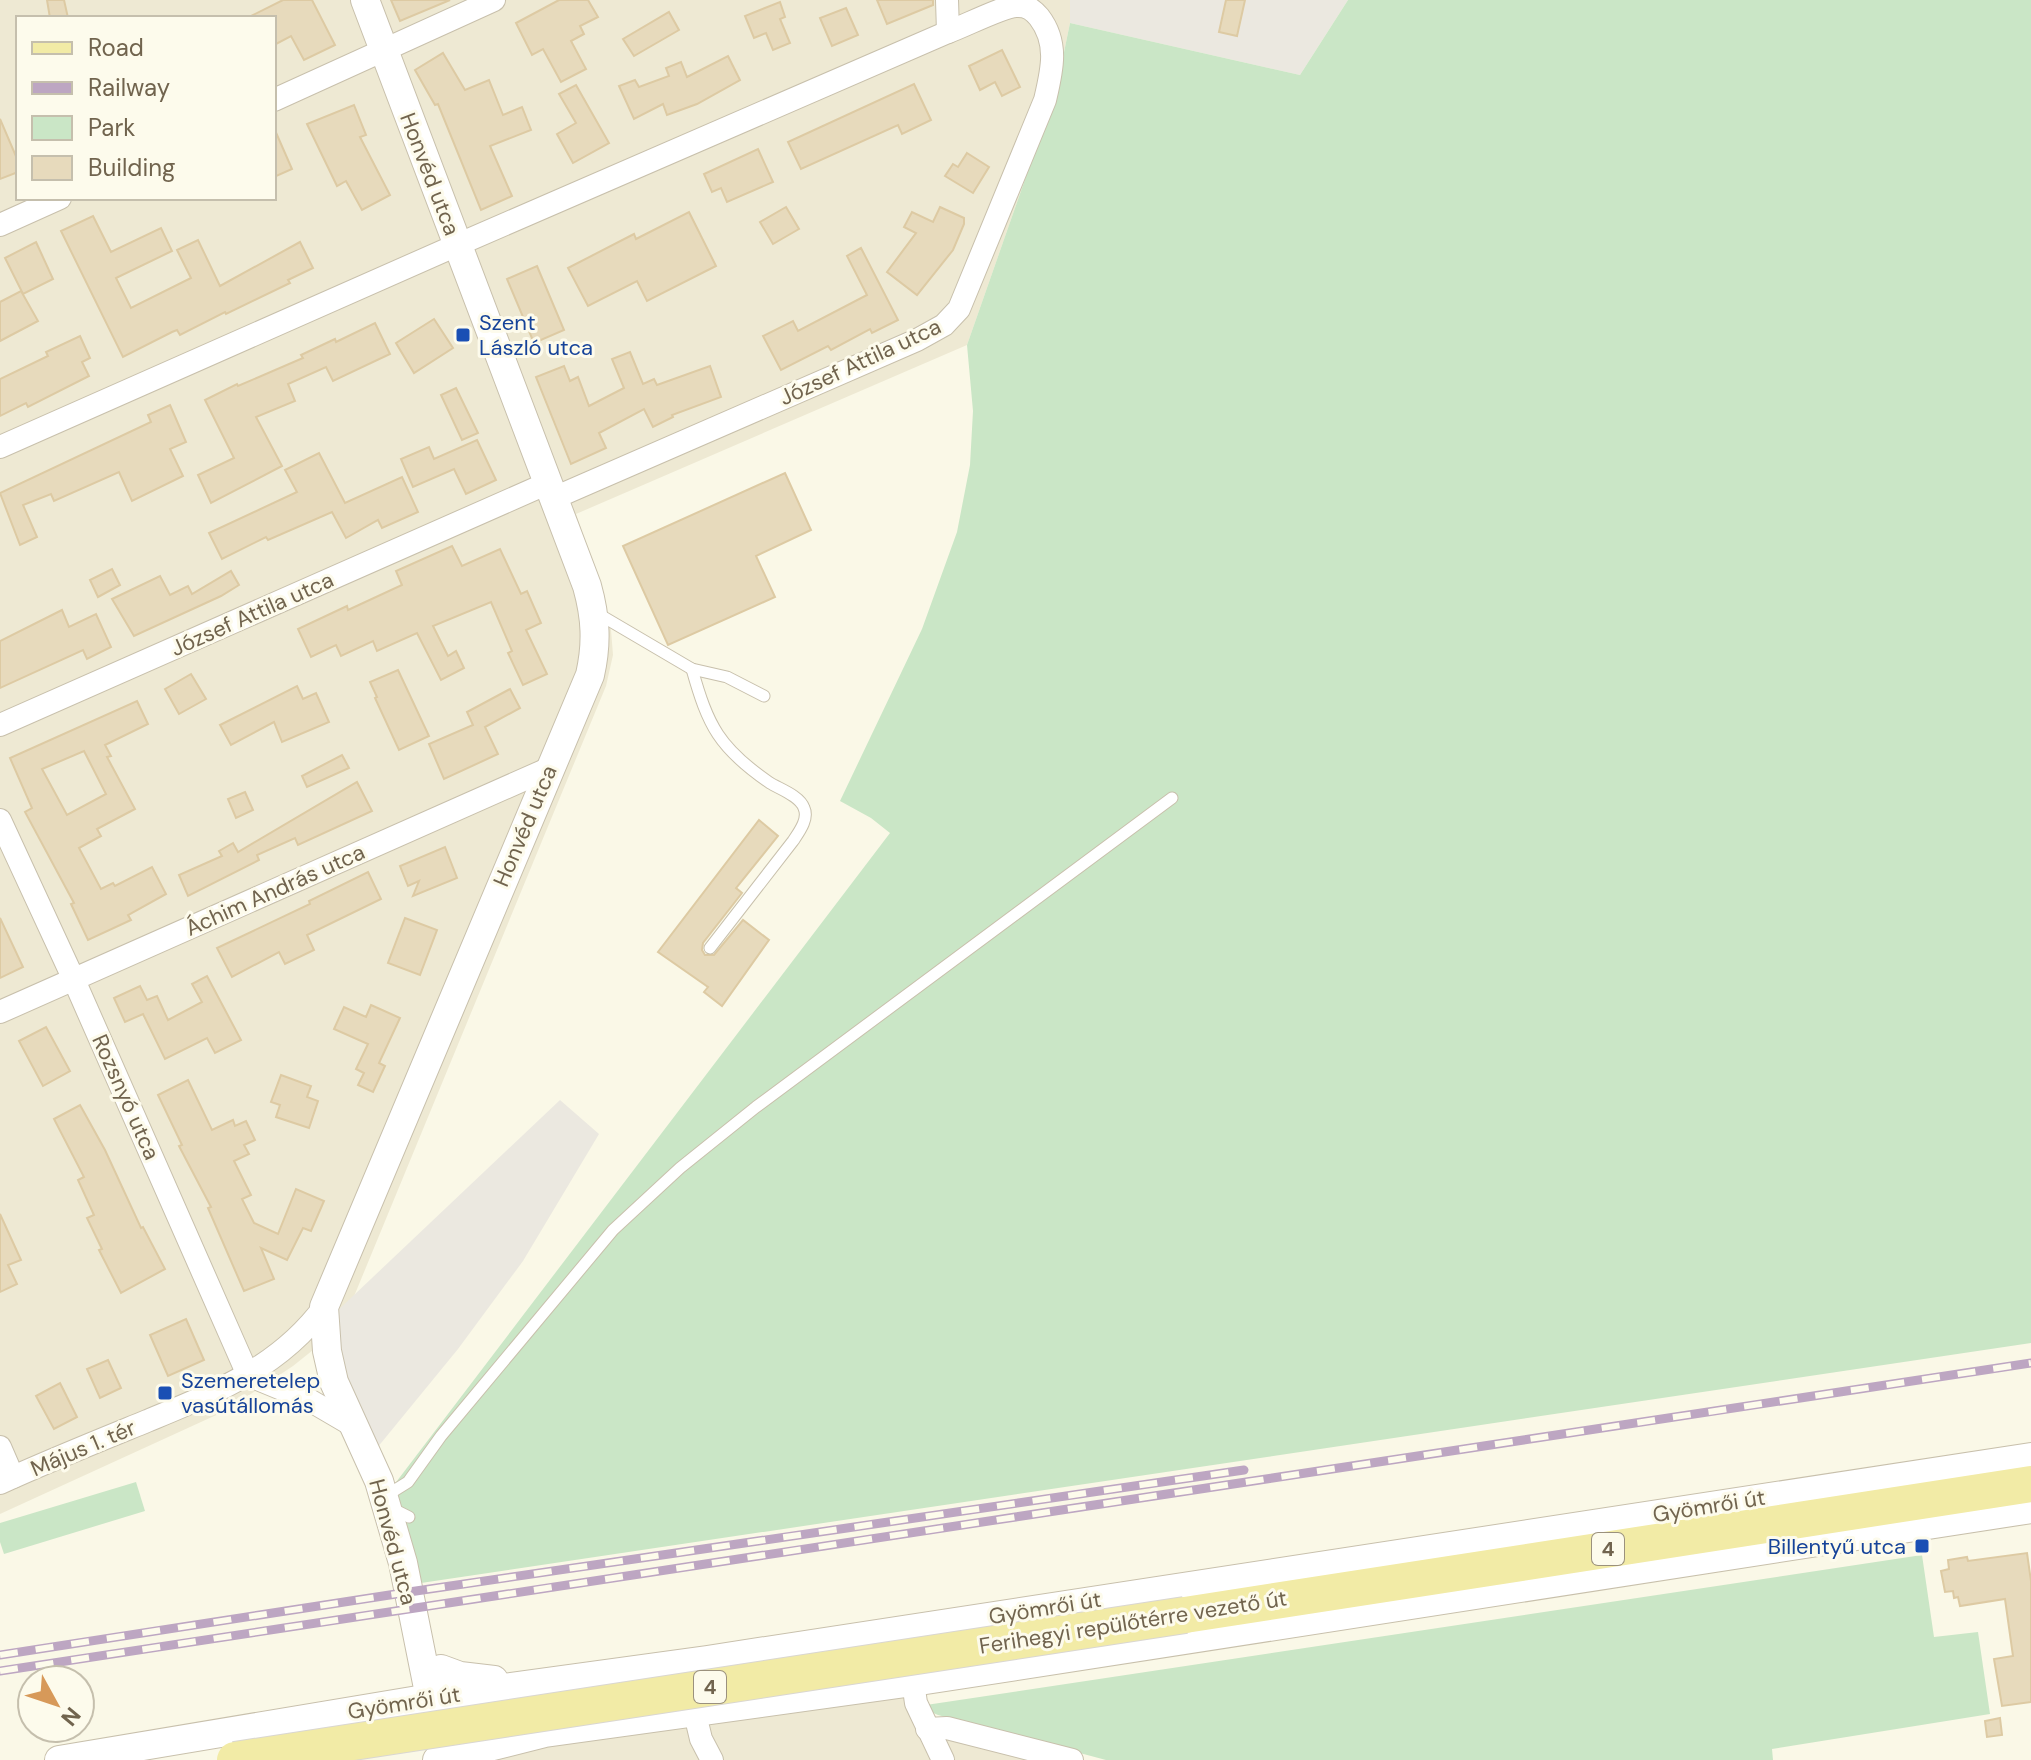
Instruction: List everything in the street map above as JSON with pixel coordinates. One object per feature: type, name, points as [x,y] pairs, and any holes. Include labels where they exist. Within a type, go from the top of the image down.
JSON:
[{"type":"main road","name":"Ferihegyi repülőtérre vezető út","points":[[235,1760],[2031,1484]]},
{"type":"street","name":"Honvéd utca","points":[[365,0],[551,490],[594,611],[596,647],[590,675],[324,1307],[327,1351],[334,1382],[393,1507],[403,1563],[431,1660],[430,1698],[447,1759]]},
{"type":"street","points":[[276,99],[494,0]]},
{"type":"street","points":[[0,447],[948,32],[947,0]]},
{"type":"street","name":"József Attila utca","points":[[0,725],[551,490],[917,340],[944,325],[959,309],[1045,100],[1053,66],[1052,43],[1045,26],[1032,9],[1022,3],[948,32]]},
{"type":"street","points":[[0,225],[56,200]]},
{"type":"street","name":"Áchim András utca","points":[[0,1012],[550,768]]},
{"type":"street","name":"Rozsnyó utca","points":[[0,820],[248,1375]]},
{"type":"street","points":[[248,1375],[281,1353],[306,1331],[324,1307]]},
{"type":"street","points":[[248,1375],[311,1401],[352,1425]]},
{"type":"street","name":"Május 1. tér","points":[[7,1480],[248,1375]]},
{"type":"street","points":[[0,1447],[7,1480]]},
{"type":"street","name":"Gyömrői út","points":[[59,1760],[430,1698],[737,1655],[2031,1457]]},
{"type":"street","points":[[447,1759],[486,1754],[545,1733],[913,1682],[2031,1509]]},
{"type":"street","name":"Honvéd utca","points":[[431,1660],[460,1694],[486,1754]]},
{"type":"street","points":[[395,1705],[414,1673],[431,1660],[460,1676],[527,1684]]},
{"type":"street","points":[[913,1682],[916,1703],[943,1760]]},
{"type":"street","points":[[695,1714],[701,1739],[712,1760]]},
{"type":"street","points":[[927,1729],[947,1728],[1072,1760]]},
{"type":"lane","points":[[594,611],[692,669],[727,677],[764,696]]},
{"type":"lane","points":[[692,669],[704,711],[720,740],[768,781],[803,803],[806,812],[803,826],[793,841],[710,948]]},
{"type":"lane","points":[[393,1507],[408,1482],[470,1401],[613,1230],[680,1168],[756,1107],[1172,798]]},
{"type":"shaded area","points":[[0,0],[1070,0],[1070,23],[1056,91],[967,345],[576,514],[611,630],[613,655],[606,686],[350,1306],[318,1346],[225,1411],[0,1514]]},
{"type":"shaded area","points":[[1070,0],[1348,0],[1300,75],[1070,23]]},
{"type":"shaded area","points":[[560,1100],[599,1134],[523,1261],[458,1349],[377,1448],[346,1381],[335,1313]]},
{"type":"shaded area","points":[[913,1682],[927,1729],[1072,1760],[452,1760]]},
{"type":"green space","points":[[1348,0],[2031,0],[2031,1343],[421,1583],[384,1498],[890,833],[840,801],[922,629],[957,532],[970,465],[973,411],[967,345],[1056,91],[1070,23],[1300,75]]},
{"type":"green space","points":[[136,1482],[145,1511],[4,1554],[0,1542],[0,1523]]},
{"type":"green space","points":[[1922,1555],[1934,1637],[1978,1632],[1990,1714],[1772,1749],[1773,1760],[1106,1760],[938,1715],[926,1705]]},
{"type":"building","points":[[47,0],[64,0],[68,16],[50,16]]},
{"type":"building","points":[[283,0],[312,0],[335,45],[304,60],[291,36],[276,44],[276,16],[251,16]]},
{"type":"building","points":[[391,0],[450,0],[400,21]]},
{"type":"building","points":[[559,0],[588,0],[598,17],[580,26],[584,34],[571,41],[586,69],[561,82],[543,49],[532,55],[516,23]]},
{"type":"building","points":[[877,0],[933,0],[933,5],[887,24]]},
{"type":"building","points":[[1226,0],[1245,0],[1237,36],[1219,32]]},
{"type":"building","points":[[780,2],[785,17],[780,19],[790,43],[773,50],[766,33],[754,38],[745,16]]},
{"type":"building","points":[[846,8],[858,35],[832,46],[820,18]]},
{"type":"building","points":[[669,12],[679,30],[634,56],[623,39]]},
{"type":"building","points":[[1002,50],[1020,87],[1002,96],[995,82],[980,90],[969,66]]},
{"type":"building","points":[[443,53],[465,90],[489,80],[503,115],[522,107],[531,130],[490,146],[512,196],[481,210],[438,104],[435,105],[415,70]]},
{"type":"building","points":[[728,56],[740,80],[697,104],[667,115],[663,104],[634,119],[619,86],[635,80],[639,87],[669,76],[666,68],[681,62],[687,77]]},
{"type":"building","points":[[914,84],[931,120],[902,134],[898,125],[801,169],[788,142]]},
{"type":"building","points":[[576,85],[609,143],[573,163],[557,134],[576,123],[559,94]]},
{"type":"building","points":[[354,105],[366,135],[360,137],[390,195],[362,210],[346,181],[337,186],[307,124]]},
{"type":"building","points":[[0,119],[16,156],[16,173],[0,179]]},
{"type":"building","points":[[276,133],[292,169],[276,176]]},
{"type":"building","points":[[758,149],[773,182],[727,202],[721,188],[712,192],[704,174]]},
{"type":"building","points":[[967,153],[989,167],[973,193],[945,176],[953,164],[958,167]]},
{"type":"building","points":[[786,207],[799,229],[773,244],[760,222]]},
{"type":"building","points":[[940,207],[964,218],[964,224],[953,250],[917,295],[887,272],[916,233],[904,227],[912,212],[933,222]]},
{"type":"building","points":[[689,212],[716,266],[647,301],[637,281],[588,306],[568,268],[634,234],[636,239]]},
{"type":"building","points":[[93,216],[111,252],[161,228],[172,251],[116,278],[131,308],[191,278],[177,250],[198,240],[220,286],[300,242],[313,268],[288,280],[290,283],[226,314],[180,335],[177,330],[172,332],[123,357],[61,231]]},
{"type":"building","points":[[36,242],[53,279],[23,294],[5,258]]},
{"type":"building","points":[[861,248],[898,320],[872,333],[870,329],[831,350],[828,346],[781,370],[763,336],[793,321],[798,331],[867,295],[847,256]]},
{"type":"building","points":[[537,266],[564,330],[534,343],[507,279]]},
{"type":"building","points":[[21,291],[38,321],[0,341],[0,302]]},
{"type":"building","points":[[434,319],[453,348],[414,373],[396,343]]},
{"type":"building","points":[[375,323],[390,354],[333,381],[326,367],[288,384],[295,401],[256,417],[282,466],[211,503],[198,475],[234,458],[205,400]]},
{"type":"building","points":[[80,336],[90,358],[82,362],[89,376],[28,407],[26,403],[0,416],[0,379],[48,356],[46,352]]},
{"type":"building","points":[[630,352],[643,384],[654,379],[657,385],[710,366],[721,397],[672,415],[653,427],[644,409],[599,433],[606,448],[571,464],[536,377],[564,366],[570,381],[578,377],[589,406],[624,388],[612,359]]},
{"type":"building","points":[[456,388],[478,433],[462,440],[441,395]]},
{"type":"building","points":[[170,405],[186,442],[170,449],[183,476],[132,501],[119,472],[54,501],[51,494],[23,505],[37,537],[20,545],[0,493],[151,422],[148,415]]},
{"type":"building","points":[[477,440],[496,480],[466,494],[454,469],[413,487],[401,459],[429,447],[434,459]]},
{"type":"building","points":[[319,453],[345,503],[402,477],[418,512],[382,528],[378,520],[346,538],[332,512],[268,540],[266,537],[222,559],[209,533],[297,492],[285,470]]},
{"type":"building","points":[[785,473],[811,530],[756,556],[775,597],[668,645],[623,546]]},
{"type":"building","points":[[452,546],[462,566],[500,549],[521,594],[527,591],[541,623],[526,630],[547,674],[523,685],[508,653],[512,651],[491,602],[433,626],[448,656],[456,651],[464,668],[441,680],[417,633],[377,651],[373,641],[341,656],[336,645],[311,657],[298,629],[402,585],[396,571]]},
{"type":"building","points":[[112,569],[120,585],[98,597],[90,580]]},
{"type":"building","points":[[231,571],[239,585],[134,636],[112,599],[160,576],[170,595],[188,586],[192,594]]},
{"type":"building","points":[[62,610],[69,627],[96,614],[111,647],[87,659],[83,650],[0,688],[0,641]]},
{"type":"building","points":[[398,670],[429,736],[399,750],[370,682]]},
{"type":"building","points":[[191,674],[206,699],[179,714],[165,689]]},
{"type":"building","points":[[297,686],[303,699],[316,693],[329,722],[282,742],[274,722],[231,745],[220,725]]},
{"type":"building","points":[[510,689],[520,708],[485,727],[498,754],[444,779],[429,744],[473,725],[467,712]]},
{"type":"building","points":[[137,701],[148,724],[105,745],[111,756],[107,757],[135,809],[97,829],[101,836],[79,848],[101,889],[113,883],[115,886],[152,867],[166,894],[128,915],[131,920],[88,940],[71,904],[74,903],[25,812],[32,808],[10,758]],"holes":[[[84,751],[106,794],[67,815],[42,769]]]},
{"type":"building","points":[[342,755],[349,768],[307,787],[302,776]]},
{"type":"building","points":[[357,782],[372,811],[298,845],[295,838],[257,855],[259,860],[188,896],[179,875],[222,856],[219,851],[233,843],[238,852]]},
{"type":"building","points":[[245,792],[253,810],[236,818],[228,799]]},
{"type":"building","points":[[759,820],[778,836],[736,888],[742,893],[703,943],[702,950],[705,955],[714,955],[743,920],[769,940],[722,1006],[704,992],[708,987],[658,952]]},
{"type":"building","points":[[445,847],[457,878],[413,896],[419,881],[408,886],[400,866]]},
{"type":"building","points":[[368,872],[381,899],[307,935],[314,950],[285,964],[279,952],[232,977],[217,948],[310,904],[309,901]]},
{"type":"building","points":[[0,918],[23,967],[0,978]]},
{"type":"building","points":[[405,918],[437,930],[420,975],[388,963]]},
{"type":"building","points":[[207,976],[241,1040],[215,1053],[207,1038],[165,1059],[143,1014],[125,1022],[114,998],[140,986],[147,1000],[157,996],[168,1020],[202,1002],[192,984]]},
{"type":"building","points":[[371,1005],[400,1018],[379,1063],[385,1066],[373,1092],[358,1085],[364,1073],[356,1069],[368,1044],[334,1029],[344,1007],[366,1017]]},
{"type":"building","points":[[46,1027],[70,1071],[43,1086],[19,1041]]},
{"type":"building","points":[[281,1075],[311,1086],[307,1097],[318,1101],[309,1128],[276,1117],[280,1105],[271,1102]]},
{"type":"building","points":[[188,1080],[212,1130],[233,1120],[235,1126],[246,1121],[255,1140],[244,1145],[249,1154],[234,1161],[251,1195],[242,1199],[254,1223],[278,1234],[296,1189],[324,1201],[311,1231],[303,1228],[287,1260],[261,1248],[274,1279],[244,1291],[208,1208],[211,1207],[179,1146],[182,1145],[158,1095]]},
{"type":"building","points":[[80,1105],[105,1150],[141,1228],[165,1269],[121,1293],[87,1218],[94,1215],[78,1180],[84,1177],[54,1119]]},
{"type":"building","points":[[0,1214],[21,1260],[8,1265],[17,1284],[0,1292]]},
{"type":"building","points":[[186,1319],[204,1360],[168,1376],[150,1335]]},
{"type":"building","points":[[108,1360],[121,1388],[100,1398],[87,1369]]},
{"type":"building","points":[[60,1383],[77,1417],[54,1429],[36,1396]]},
{"type":"building","points":[[2027,1553],[2031,1581],[2031,1702],[2002,1706],[1994,1659],[2013,1656],[2005,1599],[1960,1606],[1953,1591],[1945,1592],[1941,1571],[1949,1569],[1948,1560],[1967,1557],[1968,1561]]},
{"type":"building","points":[[2000,1718],[2002,1735],[1987,1737],[1985,1721]]},
{"type":"railway","points":[[0,1671],[2031,1363]]},
{"type":"railway","points":[[0,1655],[1244,1470]]},
{"type":"place","name":"Szent László utca","points":[[463,335]]},
{"type":"place","name":"Szemeretelep vasútállomás","points":[[165,1393]]},
{"type":"place","name":"Billentyű utca","points":[[1922,1546]]}]
